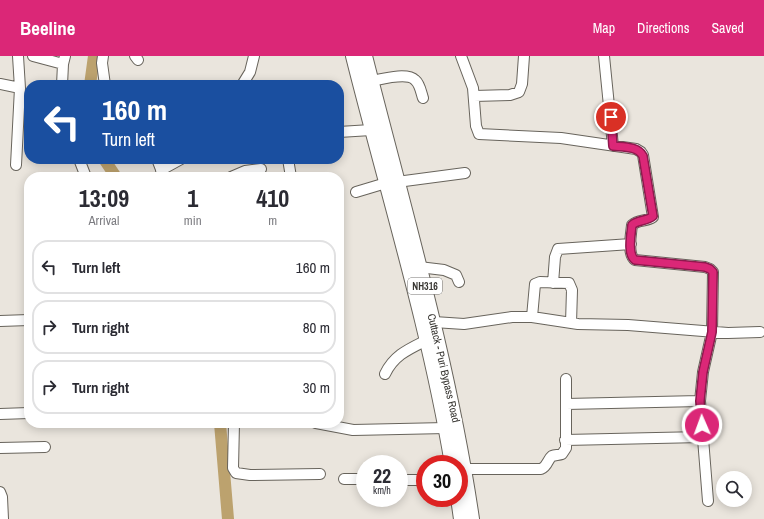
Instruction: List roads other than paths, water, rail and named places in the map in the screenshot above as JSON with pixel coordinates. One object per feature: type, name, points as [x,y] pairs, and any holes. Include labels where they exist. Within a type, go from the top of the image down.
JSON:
[{"type":"highway","name":"Cuttack - Puri Bypass Road","points":[[353,56],[372,130],[419,267],[434,322],[453,406],[457,455]]},
{"type":"highway","name":"Cuttack - Puri Bypass Road","points":[[365,56],[391,182],[446,428],[455,455]]},
{"type":"highway","name":"Cuttack - Puri Bypass Road","points":[[468,504],[472,519]]},
{"type":"highway","points":[[459,507],[461,519]]},
{"type":"street","points":[[16,165],[20,88],[18,56]]},
{"type":"street","points":[[33,56],[64,60],[62,80]]},
{"type":"street","points":[[103,56],[102,63],[104,80]]},
{"type":"street","points":[[245,80],[250,72],[254,56]]},
{"type":"street","points":[[461,56],[474,96],[476,126],[479,134],[561,138],[636,149],[641,152],[643,156],[653,216],[649,219],[636,221],[632,225],[632,258],[635,260],[710,269],[713,272],[712,332],[703,372],[700,401],[708,501]]},
{"type":"street","points":[[474,96],[510,95],[519,92],[522,84],[524,56]]},
{"type":"street","points":[[604,56],[613,146]]},
{"type":"street","points":[[371,82],[390,78],[409,77],[418,83],[423,98]]},
{"type":"street","points":[[0,84],[20,88]]},
{"type":"street","points":[[344,132],[372,130]]},
{"type":"street","points":[[165,172],[175,164]]},
{"type":"street","points":[[245,172],[261,169]]},
{"type":"street","points":[[356,192],[391,182],[465,173]]},
{"type":"street","points":[[552,283],[555,257],[558,249],[631,244]]},
{"type":"street","points":[[419,267],[444,270],[456,275],[459,282]]},
{"type":"street","points":[[532,317],[535,284],[540,282],[568,283],[572,287],[571,323]]},
{"type":"street","points":[[434,322],[464,324],[512,317],[532,317],[571,323],[628,325],[712,332],[760,332]]},
{"type":"street","points":[[0,321],[24,320]]},
{"type":"street","points":[[385,374],[390,363],[396,357],[427,340]]},
{"type":"street","points":[[468,466],[541,469],[547,465],[550,458],[562,454],[565,451],[566,440],[566,379]]},
{"type":"street","points":[[566,404],[700,401]]},
{"type":"street","points":[[0,414],[24,413]]},
{"type":"street","points":[[234,428],[233,468],[236,473],[250,475],[320,474]]},
{"type":"street","points":[[342,428],[353,430],[446,428]]},
{"type":"street","points":[[566,440],[702,437]]},
{"type":"street","points":[[0,448],[45,447]]},
{"type":"street","points":[[344,479],[356,479]]},
{"type":"street","points":[[0,492],[2,497],[3,519]]},
{"type":"waterway","points":[[91,80],[94,56]]},
{"type":"waterway","points":[[107,164],[113,172]]},
{"type":"waterway","points":[[220,428],[228,519]]}]
